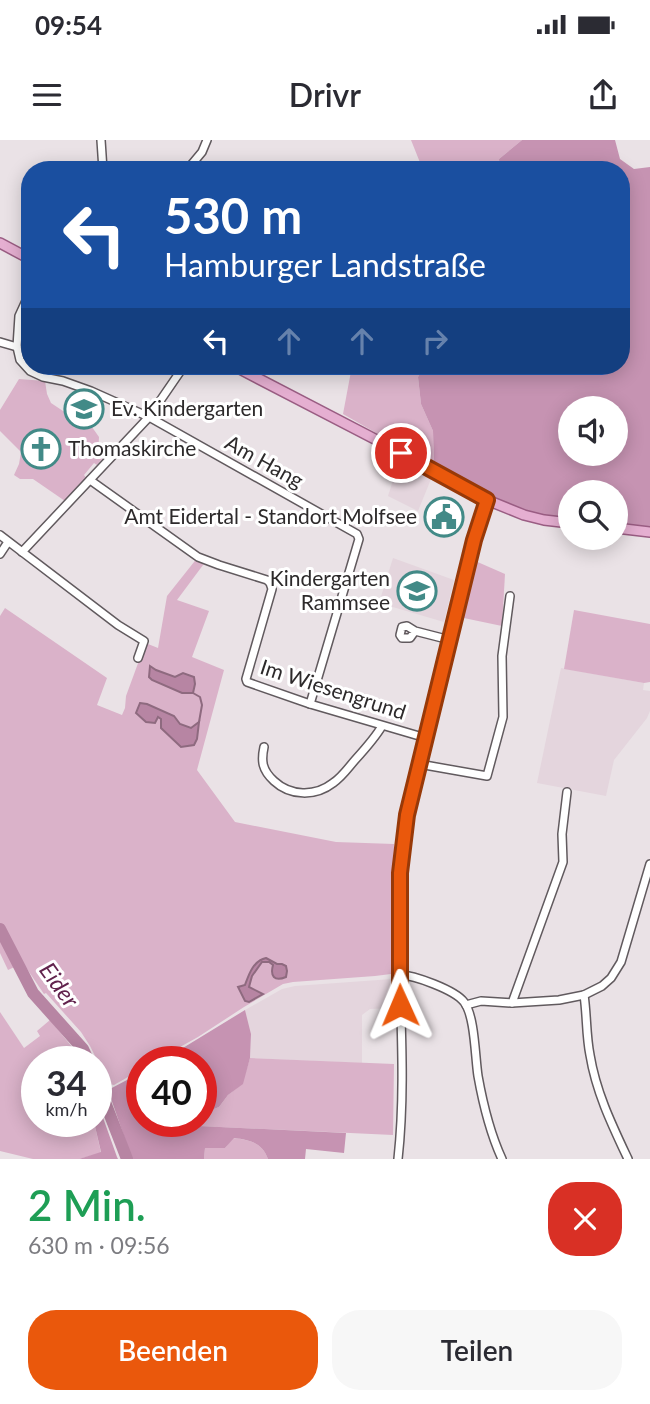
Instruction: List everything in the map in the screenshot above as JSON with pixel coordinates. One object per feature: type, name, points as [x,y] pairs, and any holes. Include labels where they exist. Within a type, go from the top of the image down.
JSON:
[{"type":"main road","points":[[0,243],[21,254]]},
{"type":"main road","points":[[251,375],[487,500],[524,515],[558,522]]},
{"type":"main road","points":[[628,529],[650,532]]},
{"type":"street","points":[[101,140],[102,161]]},
{"type":"street","points":[[194,161],[207,140]]},
{"type":"street","points":[[0,342],[17,347],[21,312]]},
{"type":"street","name":"Am Hang","points":[[17,347],[21,361]]},
{"type":"street","name":"Am Hang","points":[[38,375],[91,391],[149,418],[357,534],[359,539],[310,704]]},
{"type":"street","points":[[22,552],[149,418],[178,375]]},
{"type":"street","name":"Im Wiesengrund","points":[[90,480],[198,557],[271,583],[272,589],[247,682],[310,704],[426,738]]},
{"type":"street","points":[[398,1159],[402,1063],[400,873],[407,815],[474,540],[487,500]]},
{"type":"street","points":[[0,535],[118,625],[144,641],[138,658]]},
{"type":"street","points":[[0,554],[8,542]]},
{"type":"street","points":[[419,764],[487,776],[503,717],[502,656],[510,596]]},
{"type":"street","points":[[415,631],[450,640]]},
{"type":"street","points":[[264,747],[263,766],[274,782],[292,792],[312,793],[332,785],[382,726]]},
{"type":"street","points":[[512,1003],[563,862],[562,834],[567,792]]},
{"type":"street","points":[[466,1005],[481,1001],[536,1002],[584,995],[602,986],[618,969],[650,864]]},
{"type":"street","points":[[400,975],[408,975],[444,989],[466,1005],[484,1104],[502,1159]]},
{"type":"street","points":[[584,995],[587,1038],[595,1079],[601,1100],[628,1159]]},
{"type":"shaded area","points":[[411,140],[522,140],[499,161],[419,161]]},
{"type":"shaded area","points":[[522,140],[615,140],[623,161],[499,159]]},
{"type":"shaded area","points":[[630,166],[634,169],[650,167],[650,528],[628,526],[628,480],[558,480],[558,520],[544,518],[491,500],[434,466],[433,431],[421,404],[419,375],[630,375]]},
{"type":"shaded area","points":[[350,375],[419,375],[421,404],[433,431],[434,466],[343,414]]},
{"type":"shaded area","points":[[19,379],[45,381],[51,403],[63,411],[87,420],[99,437],[98,456],[102,459],[97,465],[94,463],[84,475],[87,479],[65,501],[33,479],[20,479],[14,475],[21,452],[0,431],[0,410]]},
{"type":"shaded area","points":[[399,461],[431,479],[418,511],[388,496]]},
{"type":"shaded area","points":[[198,557],[206,561],[177,600],[209,611],[192,657],[224,670],[197,770],[235,822],[336,842],[394,844],[391,974],[283,984],[182,1046],[126,1046],[126,1078],[114,1085],[112,1046],[90,1046],[81,1032],[46,993],[44,994],[23,963],[8,970],[0,953],[0,616],[5,608],[107,678],[97,705],[122,715],[144,647],[148,644],[158,648],[167,596]]},
{"type":"shaded area","name":"Kindergarten Rammsee","points":[[393,558],[454,580],[444,622],[379,603]]},
{"type":"shaded area","points":[[473,560],[505,574],[502,626],[459,617]]},
{"type":"shaded area","points":[[574,610],[650,624],[650,682],[564,669]]},
{"type":"shaded area","points":[[150,666],[175,677],[183,673],[194,677],[193,693],[182,693],[152,680],[149,677]]},
{"type":"shaded area","points":[[561,668],[644,683],[643,690],[650,691],[650,711],[614,760],[606,796],[537,783]]},
{"type":"shaded area","points":[[140,703],[174,716],[180,724],[191,728],[199,722],[194,745],[181,747],[161,728],[161,719],[158,717],[155,723],[146,722],[136,713]]},
{"type":"shaded area","points":[[266,958],[286,966],[286,977],[276,978],[272,972],[273,965],[262,962],[252,976],[249,987],[263,994],[249,1002],[245,1001],[238,987],[245,985],[255,965]]},
{"type":"shaded area","points":[[392,979],[393,1008],[370,1009],[362,1015],[362,1063],[250,1058],[251,1034],[245,1010],[282,989]]},
{"type":"shaded area","points":[[245,1010],[251,1034],[250,1058],[243,1084],[228,1095],[219,1107],[217,1108],[217,1046],[186,1046]]},
{"type":"shaded area","points":[[0,1012],[23,1046],[21,1137],[97,1137],[101,1153],[79,1159],[33,1159],[0,1151]]},
{"type":"shaded area","points":[[50,1020],[71,1046],[27,1046],[40,1036],[37,1031]]},
{"type":"shaded area","points":[[250,1058],[394,1064],[393,1135],[217,1127],[217,1108],[242,1084]]},
{"type":"shaded area","points":[[126,1080],[126,1137],[217,1137],[217,1127],[346,1133],[344,1153],[306,1149],[305,1159],[268,1159],[259,1145],[234,1138],[225,1148],[205,1148],[204,1159],[132,1159],[112,1102],[112,1088]]},
{"type":"shaded area","points":[[98,1137],[110,1137],[118,1159],[79,1159],[101,1152]]},
{"type":"shaded area","points":[[233,1138],[259,1145],[268,1159],[204,1159],[205,1148],[225,1148]]},
{"type":"waterway","points":[[193,693],[200,697],[202,705],[199,722]]},
{"type":"waterway","name":"Eider","points":[[0,929],[33,993],[80,1046]]},
{"type":"waterway","name":"Eider","points":[[112,1120],[127,1159]]},
{"type":"place","name":"Ev. Kindergarten","points":[[84,409]]},
{"type":"place","name":"Thomaskirche","points":[[41,449]]},
{"type":"place","name":"Amt Eidertal - Standort Molfsee","points":[[444,517]]},
{"type":"place","name":"Kindergarten Rammsee","points":[[417,591]]},
{"type":"route","points":[[400,1005],[399,899],[407,815],[474,540],[487,500],[401,453]]}]
